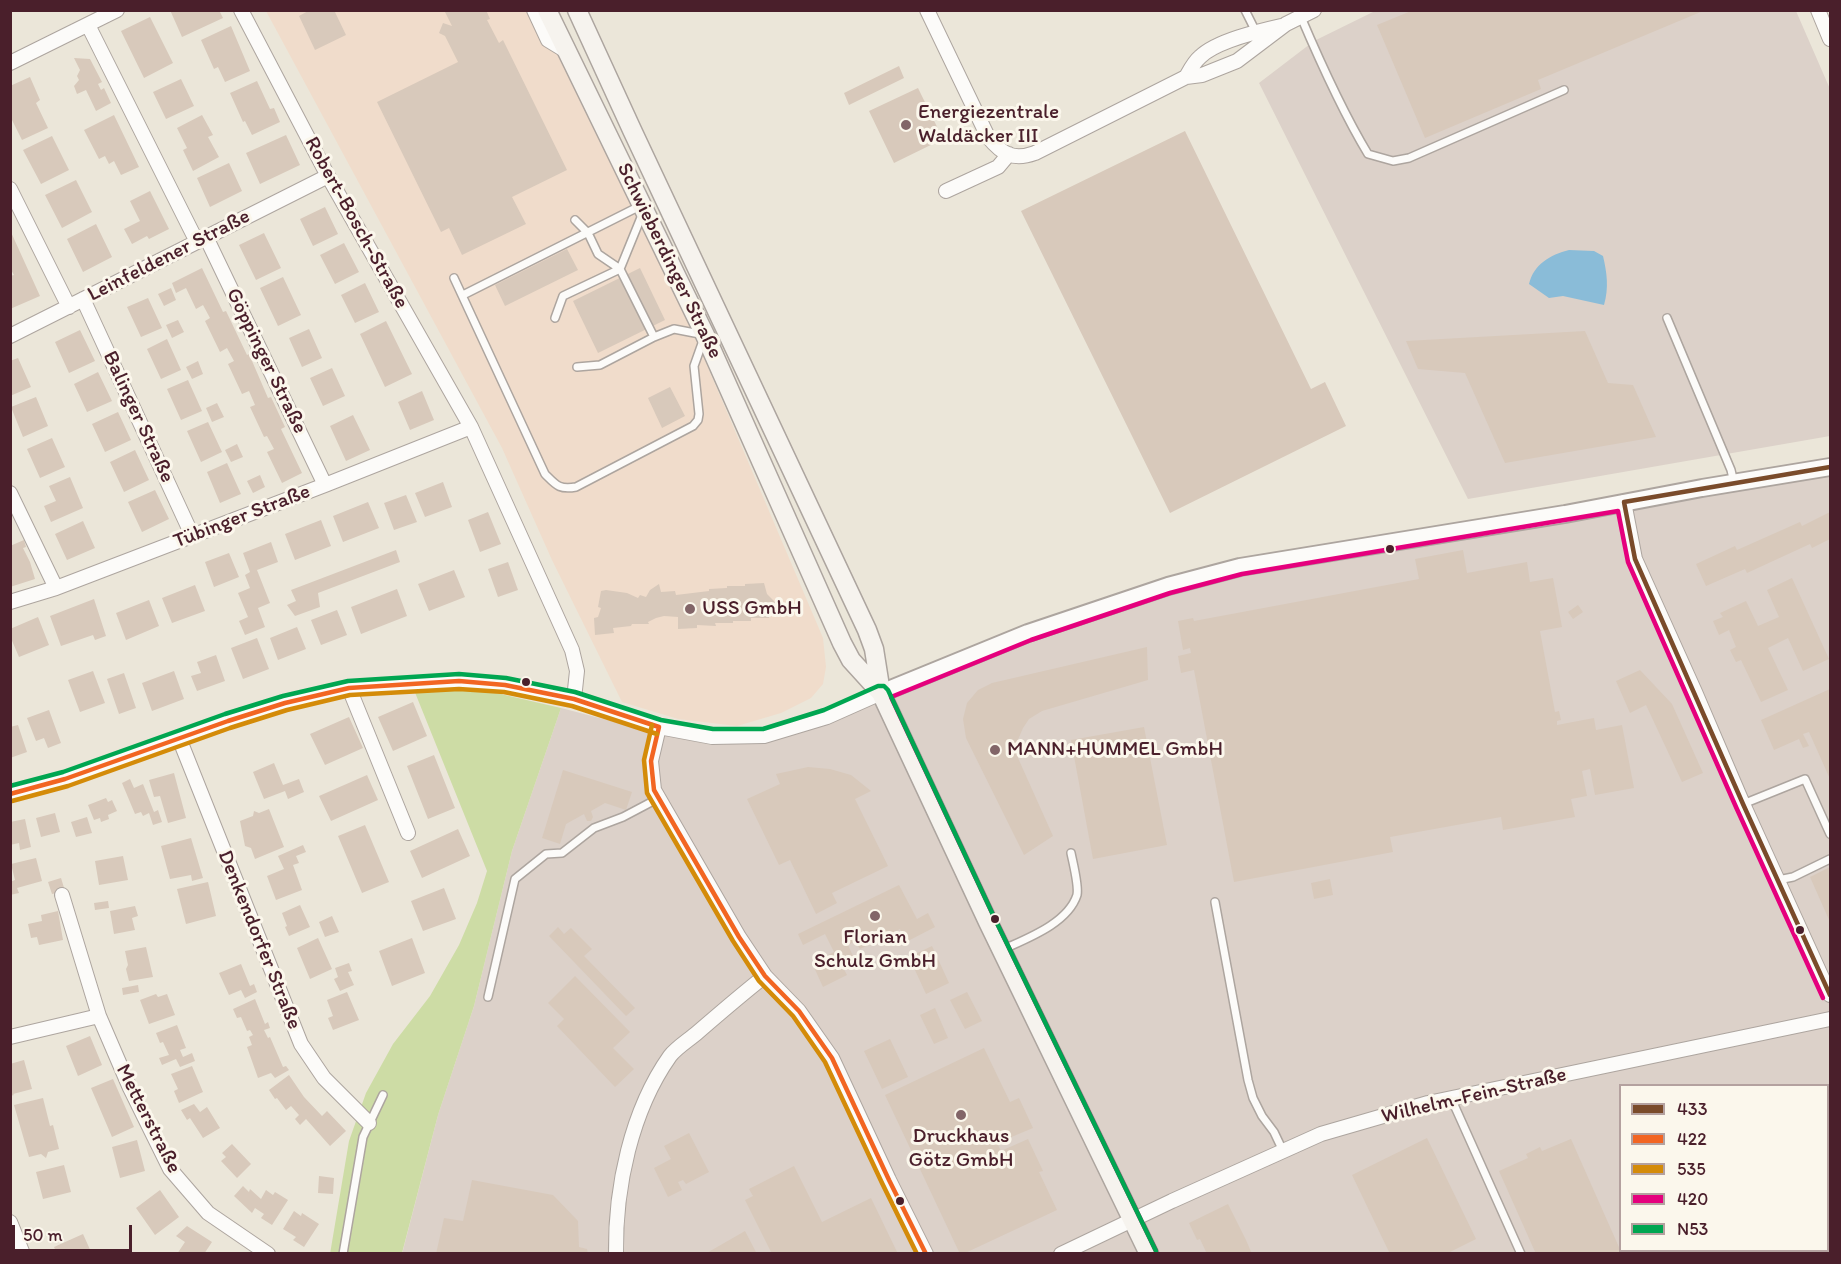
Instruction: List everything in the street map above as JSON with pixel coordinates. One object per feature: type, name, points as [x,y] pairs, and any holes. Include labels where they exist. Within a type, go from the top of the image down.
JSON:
[{"type":"main road","name":"Schwieberdinger Straße","points":[[546,10],[705,335],[842,643],[851,660],[881,693]]},
{"type":"main road","name":"Schwieberdinger Straße","points":[[577,10],[867,630],[874,649],[881,693],[1149,1254]]},
{"type":"main road","points":[[785,514],[808,503]]},
{"type":"street","points":[[10,63],[117,10]]},
{"type":"street","name":"Robert-Bosch-Straße","points":[[241,10],[328,176],[471,426],[572,650],[577,671],[574,699]]},
{"type":"street","points":[[534,10],[548,40],[566,51]]},
{"type":"street","points":[[927,10],[988,137],[1000,151],[1024,157],[1186,77],[1202,75],[1237,61],[1286,24]]},
{"type":"street","points":[[1186,77],[1202,55],[1239,37],[1286,24],[1314,10]]},
{"type":"street","points":[[1818,10],[1830,39]]},
{"type":"street","name":"Göppinger Straße","points":[[88,25],[202,239],[325,485]]},
{"type":"street","points":[[946,191],[998,167],[1009,154]]},
{"type":"street","name":"Leinfeldener Straße","points":[[10,336],[328,176]]},
{"type":"street","points":[[10,189],[69,307]]},
{"type":"street","name":"Balinger Straße","points":[[83,299],[192,536]]},
{"type":"street","name":"Tübinger Straße","points":[[10,602],[56,588],[325,485],[471,426]]},
{"type":"street","points":[[10,794],[65,779],[285,703],[349,688],[459,681],[505,685],[574,699],[659,727],[712,737],[764,736],[827,717],[1028,633],[1178,583],[1240,567],[1565,514],[1830,466]]},
{"type":"street","points":[[10,493],[56,588]]},
{"type":"street","points":[[1624,502],[1635,559],[1830,995]]},
{"type":"street","points":[[349,688],[408,833]]},
{"type":"street","points":[[659,727],[651,761],[654,789],[739,937],[765,976],[799,1011],[832,1058],[926,1254]]},
{"type":"street","name":"Denkendorfer Straße","points":[[179,738],[301,1044],[324,1078],[369,1123]]},
{"type":"street","name":"Metterstraße","points":[[62,895],[99,1016],[130,1088],[170,1169],[208,1214],[268,1254]]},
{"type":"street","points":[[616,1254],[615,1230],[620,1187],[630,1142],[650,1092],[671,1055],[765,976]]},
{"type":"street","points":[[10,1037],[99,1016]]},
{"type":"street","name":"Wilhelm-Fein-Straße","points":[[1060,1254],[1321,1134],[1428,1103],[1830,1019]]},
{"type":"street","points":[[10,1222],[18,1252]]},
{"type":"lane","points":[[1245,10],[1256,32]]},
{"type":"lane","points":[[1301,17],[1358,138],[1368,154],[1393,161],[1409,158],[1564,90]]},
{"type":"lane","points":[[463,296],[643,208]]},
{"type":"lane","points":[[555,318],[563,296],[620,269],[643,208]]},
{"type":"lane","points":[[575,220],[588,233],[598,254],[620,269],[654,338]]},
{"type":"lane","points":[[454,278],[544,474],[555,485],[565,489],[576,487],[693,426],[699,420],[694,366],[705,335],[674,329],[600,365],[577,367]]},
{"type":"lane","points":[[1667,318],[1731,470],[1734,483]]},
{"type":"lane","points":[[1743,804],[1805,780],[1830,834]]},
{"type":"lane","points":[[488,997],[515,879],[546,854],[562,853],[594,828],[623,817],[659,798]]},
{"type":"lane","points":[[1002,950],[1047,929],[1069,909],[1077,893],[1071,853]]},
{"type":"lane","points":[[1778,880],[1793,877],[1830,859]]},
{"type":"lane","points":[[1215,902],[1248,1080],[1262,1116],[1274,1132],[1283,1151]]},
{"type":"lane","points":[[343,1254],[363,1137],[383,1095]]},
{"type":"lane","points":[[1451,1098],[1521,1254]]},
{"type":"shaded area","points":[[266,11],[538,11],[687,318],[823,638],[826,667],[823,684],[811,698],[781,713],[737,726],[678,719],[622,702],[552,560],[502,448]]},
{"type":"shaded area","points":[[1375,11],[1796,11],[1830,89],[1830,436],[1468,499],[1259,83],[1314,41]]},
{"type":"shaded area","points":[[1830,467],[1830,1253],[402,1254],[438,1115],[474,1006],[512,851],[561,708],[711,745],[767,742],[1168,586]]},
{"type":"green space","points":[[479,689],[561,708],[512,851],[474,1006],[438,1115],[402,1253],[330,1254],[349,1141],[366,1093],[393,1044],[430,996],[459,945],[477,903],[487,871],[414,690]]},
{"type":"water","points":[[1569,250],[1594,251],[1603,256],[1607,280],[1604,305],[1563,296],[1549,298],[1529,284],[1531,277],[1544,261]]},
{"type":"building","points":[[170,10],[219,10],[223,18],[182,37]]},
{"type":"building","points":[[310,10],[334,10],[346,35],[315,50],[299,16]]},
{"type":"building","points":[[444,10],[486,10],[490,19],[487,20],[499,43],[503,40],[567,170],[512,197],[526,224],[462,255],[449,228],[441,232],[377,102],[458,62],[445,36],[439,33],[443,23],[452,26]]},
{"type":"building","points":[[1411,11],[1703,11],[1538,80],[1541,89],[1425,138],[1377,25]]},
{"type":"building","points":[[150,17],[173,63],[144,78],[121,31]]},
{"type":"building","points":[[231,26],[250,71],[225,82],[218,67],[214,69],[201,40]]},
{"type":"building","points":[[74,58],[90,59],[102,82],[98,84],[101,90],[104,88],[111,103],[96,111],[86,90],[77,94],[74,86],[79,80],[77,76],[80,70]]},
{"type":"building","points":[[899,66],[904,78],[849,105],[844,93]]},
{"type":"building","points":[[30,77],[40,100],[36,103],[48,128],[22,140],[10,116],[10,86]]},
{"type":"building","points":[[181,79],[194,106],[166,119],[153,92]]},
{"type":"building","points":[[257,81],[270,109],[274,108],[280,122],[252,135],[245,121],[243,122],[230,93]]},
{"type":"building","name":"Energiezentrale Waldäcker III","points":[[918,88],[943,139],[894,163],[869,111]]},
{"type":"building","points":[[114,115],[139,167],[121,175],[114,161],[109,164],[105,156],[99,159],[84,130]]},
{"type":"building","points":[[202,115],[213,135],[208,137],[219,157],[193,171],[183,150],[187,148],[177,128]]},
{"type":"building","points":[[1185,131],[1311,389],[1325,382],[1346,426],[1170,513],[1021,211]]},
{"type":"building","points":[[286,135],[300,165],[260,184],[246,153]]},
{"type":"building","points":[[52,136],[69,170],[41,184],[23,150]]},
{"type":"building","points":[[229,163],[242,191],[210,207],[197,178]]},
{"type":"building","points":[[76,180],[92,212],[62,228],[45,195]]},
{"type":"building","points":[[150,191],[169,229],[132,244],[124,229],[140,221],[130,201]]},
{"type":"building","points":[[325,207],[338,234],[313,246],[300,219]]},
{"type":"building","points":[[96,224],[112,257],[83,272],[67,239]]},
{"type":"building","points":[[10,230],[40,296],[10,309],[10,276],[14,275],[10,268]]},
{"type":"building","points":[[264,233],[281,268],[256,280],[239,245]]},
{"type":"building","points":[[344,243],[359,272],[335,284],[320,255]]},
{"type":"building","points":[[567,249],[578,270],[505,306],[495,285]]},
{"type":"building","points":[[202,268],[223,312],[226,311],[247,355],[249,354],[268,398],[271,397],[285,427],[281,429],[302,473],[282,483],[267,452],[274,449],[267,436],[264,437],[250,407],[255,405],[249,391],[242,394],[228,364],[234,361],[227,348],[220,352],[205,321],[210,318],[203,305],[196,309],[186,288],[176,293],[172,283]]},
{"type":"building","points":[[640,268],[665,320],[598,353],[573,301]]},
{"type":"building","points":[[283,277],[301,315],[278,326],[260,288]]},
{"type":"building","points":[[365,283],[379,312],[355,323],[341,295]]},
{"type":"building","points":[[171,288],[176,300],[164,306],[158,294]]},
{"type":"building","points":[[148,298],[162,328],[141,337],[127,307]]},
{"type":"building","points":[[178,320],[184,332],[172,338],[166,325]]},
{"type":"building","points":[[386,321],[412,374],[385,387],[360,334]]},
{"type":"building","points":[[309,329],[322,358],[302,367],[289,338]]},
{"type":"building","points":[[80,330],[95,361],[69,373],[55,342]]},
{"type":"building","points":[[1585,331],[1608,383],[1633,385],[1656,437],[1505,463],[1465,373],[1418,369],[1406,341]]},
{"type":"building","points":[[167,339],[181,370],[161,379],[147,349]]},
{"type":"building","points":[[18,358],[31,387],[10,396],[10,361]]},
{"type":"building","points":[[198,361],[203,374],[192,379],[186,367]]},
{"type":"building","points":[[332,368],[345,396],[323,406],[310,378]]},
{"type":"building","points":[[98,372],[112,401],[87,412],[74,384]]},
{"type":"building","points":[[188,380],[202,411],[181,420],[167,389]]},
{"type":"building","points":[[670,387],[685,416],[662,428],[648,398]]},
{"type":"building","points":[[422,391],[434,420],[410,430],[398,402]]},
{"type":"building","points":[[36,397],[48,426],[23,437],[11,407]]},
{"type":"building","points":[[217,403],[224,417],[212,422],[206,408]]},
{"type":"building","points":[[118,412],[131,440],[105,452],[92,424]]},
{"type":"building","points":[[353,415],[370,450],[346,461],[330,426]]},
{"type":"building","points":[[208,422],[222,452],[201,462],[187,431]]},
{"type":"building","points":[[52,438],[65,467],[40,478],[27,449]]},
{"type":"building","points":[[237,444],[243,457],[231,462],[225,450]]},
{"type":"building","points":[[135,450],[149,480],[124,492],[110,462]]},
{"type":"building","points":[[227,463],[241,494],[220,503],[207,472]]},
{"type":"building","points":[[260,475],[265,487],[253,493],[247,481]]},
{"type":"building","points":[[70,477],[83,508],[51,522],[44,506],[56,501],[49,486]]},
{"type":"building","points":[[443,482],[452,507],[425,517],[415,493]]},
{"type":"building","points":[[155,490],[169,519],[142,532],[128,502]]},
{"type":"building","points":[[406,495],[417,522],[394,530],[384,503]]},
{"type":"building","points":[[368,502],[379,528],[343,542],[333,516]]},
{"type":"building","points":[[488,512],[501,544],[480,552],[468,520]]},
{"type":"building","points":[[1830,512],[1830,539],[1812,548],[1810,544],[1747,573],[1745,569],[1706,586],[1696,564],[1735,546],[1737,550],[1800,522],[1802,526]]},
{"type":"building","points":[[321,520],[331,546],[295,560],[285,534]]},
{"type":"building","points":[[83,521],[95,548],[67,560],[55,534]]},
{"type":"building","points":[[24,540],[26,547],[23,548],[35,579],[10,587],[10,546]]},
{"type":"building","points":[[271,542],[278,562],[257,570],[270,603],[258,608],[265,627],[245,635],[239,621],[248,617],[238,593],[250,588],[245,575],[250,572],[243,553]]},
{"type":"building","points":[[396,550],[400,562],[318,593],[320,607],[295,616],[287,605],[296,601],[291,590]]},
{"type":"building","points":[[1463,550],[1467,573],[1527,562],[1530,582],[1553,578],[1562,627],[1540,631],[1555,712],[1559,711],[1561,720],[1557,721],[1557,725],[1594,718],[1596,730],[1622,725],[1634,788],[1595,795],[1590,769],[1582,771],[1587,796],[1571,799],[1575,817],[1503,830],[1501,817],[1390,837],[1393,852],[1234,882],[1194,670],[1181,673],[1178,656],[1191,653],[1190,648],[1183,650],[1178,621],[1193,618],[1194,621],[1419,579],[1415,559]]},
{"type":"building","points":[[229,553],[239,577],[214,587],[205,562]]},
{"type":"building","points":[[508,562],[518,590],[498,597],[488,569]]},
{"type":"building","points":[[454,570],[465,597],[429,611],[418,584]]},
{"type":"building","points":[[1792,578],[1829,659],[1803,671],[1788,638],[1768,648],[1788,690],[1761,702],[1741,660],[1736,662],[1730,650],[1736,647],[1729,630],[1719,635],[1713,621],[1723,617],[1720,613],[1746,601],[1758,626],[1779,617],[1767,590]]},
{"type":"building","name":"USS GmbH","points":[[764,583],[767,594],[779,610],[769,615],[769,618],[751,618],[751,621],[733,621],[733,623],[715,623],[716,626],[697,625],[697,628],[678,629],[678,617],[664,616],[648,622],[649,624],[632,624],[613,628],[614,633],[595,635],[594,618],[598,617],[601,608],[598,607],[601,591],[627,593],[638,598],[640,595],[646,597],[650,590],[659,584],[661,592],[675,591],[676,595],[727,588],[727,586]]},
{"type":"building","points":[[195,585],[205,611],[172,623],[162,598]]},
{"type":"building","points":[[397,589],[407,616],[361,634],[351,607]]},
{"type":"building","points":[[94,599],[106,636],[95,640],[93,635],[61,646],[50,616]]},
{"type":"building","points":[[149,600],[159,626],[126,640],[116,613]]},
{"type":"building","points":[[1578,605],[1583,612],[1573,619],[1568,612]]},
{"type":"building","points":[[337,610],[347,635],[321,645],[311,620]]},
{"type":"building","points":[[38,617],[49,645],[19,657],[10,636],[10,629]]},
{"type":"building","points":[[297,627],[306,649],[278,660],[270,638]]},
{"type":"building","points":[[257,638],[269,669],[243,679],[231,648]]},
{"type":"building","name":"MANN+HUMMEL GmbH","points":[[1147,647],[1148,680],[1042,711],[1029,719],[1023,728],[1017,742],[1018,758],[1053,836],[1024,855],[966,738],[963,719],[967,703],[978,690],[992,683]]},
{"type":"building","points":[[216,655],[225,681],[197,691],[191,676],[201,673],[197,662]]},
{"type":"building","points":[[1640,670],[1672,704],[1703,773],[1682,782],[1646,705],[1630,713],[1616,681]]},
{"type":"building","points":[[93,671],[105,703],[80,712],[68,680]]},
{"type":"building","points":[[174,671],[184,699],[152,711],[142,683]]},
{"type":"building","points":[[124,673],[136,708],[119,714],[107,679]]},
{"type":"building","points":[[1830,689],[1830,779],[1809,732],[1803,734],[1809,746],[1803,748],[1799,739],[1774,750],[1761,720]]},
{"type":"building","points":[[413,702],[427,736],[393,751],[378,717]]},
{"type":"building","points":[[49,710],[61,743],[48,748],[44,738],[36,741],[27,718]]},
{"type":"building","points":[[349,717],[363,748],[325,765],[310,734]]},
{"type":"building","points":[[18,725],[27,752],[10,758],[10,727]]},
{"type":"building","points":[[1144,727],[1167,845],[1093,859],[1071,740]]},
{"type":"building","points":[[434,755],[455,808],[428,819],[407,766]]},
{"type":"building","points":[[274,763],[283,785],[299,779],[304,792],[288,799],[285,791],[264,799],[253,772]]},
{"type":"building","points":[[808,767],[830,769],[851,775],[871,791],[855,799],[888,866],[832,893],[837,903],[816,914],[790,860],[779,865],[747,799],[780,784],[776,774]]},
{"type":"building","points":[[563,770],[632,792],[626,810],[605,803],[591,811],[593,817],[591,821],[587,821],[584,814],[566,824],[560,844],[542,838]]},
{"type":"building","points":[[174,773],[186,818],[168,823],[160,796],[154,797],[149,780]]},
{"type":"building","points":[[367,775],[378,800],[331,821],[319,796]]},
{"type":"building","points":[[130,779],[134,788],[143,784],[154,812],[158,810],[162,822],[153,825],[149,813],[143,816],[141,812],[135,814],[122,783]]},
{"type":"building","points":[[106,798],[108,802],[112,800],[117,811],[108,815],[109,819],[101,822],[100,818],[94,820],[88,805]]},
{"type":"building","points":[[269,809],[284,847],[255,859],[251,848],[245,846],[240,821],[253,816],[254,811],[259,813]]},
{"type":"building","points":[[55,813],[60,832],[41,837],[36,818]]},
{"type":"building","points":[[87,817],[92,833],[76,837],[71,822]]},
{"type":"building","points":[[25,819],[31,847],[20,850],[19,843],[10,845],[10,822]]},
{"type":"building","points":[[365,825],[389,882],[362,893],[338,836]]},
{"type":"building","points":[[458,829],[470,856],[422,878],[410,851]]},
{"type":"building","points":[[191,838],[203,878],[192,881],[191,875],[170,879],[161,846]]},
{"type":"building","points":[[303,845],[306,852],[296,856],[299,863],[293,865],[302,890],[276,900],[267,876],[284,869],[278,856]]},
{"type":"building","points":[[123,856],[128,880],[99,885],[95,861]]},
{"type":"building","points":[[36,858],[42,881],[17,888],[19,893],[10,895],[10,882],[15,880],[11,864]]},
{"type":"building","points":[[1830,867],[1830,922],[1810,877]]},
{"type":"building","points":[[61,878],[65,891],[52,894],[48,882]]},
{"type":"building","points":[[1330,879],[1333,895],[1314,899],[1311,883]]},
{"type":"building","points":[[208,882],[216,916],[186,924],[177,889]]},
{"type":"building","name":"Florian Schulz GmbH","points":[[899,885],[917,919],[928,913],[935,927],[906,942],[900,929],[860,949],[855,941],[848,945],[853,956],[840,962],[847,975],[823,987],[812,963],[834,952],[825,934],[803,945],[798,934]]},
{"type":"building","points":[[444,888],[456,919],[423,931],[411,901]]},
{"type":"building","points":[[108,901],[109,908],[95,910],[94,903]]},
{"type":"building","points":[[300,905],[310,927],[289,936],[282,913]]},
{"type":"building","points":[[135,906],[138,916],[132,918],[135,930],[114,934],[110,911]]},
{"type":"building","points":[[58,911],[63,940],[39,945],[37,937],[31,938],[28,924],[42,921],[41,915]]},
{"type":"building","points":[[332,916],[339,932],[325,937],[319,922]]},
{"type":"building","points":[[558,927],[564,934],[571,928],[592,949],[584,956],[635,1008],[626,1016],[549,936]]},
{"type":"building","points":[[318,938],[332,969],[310,979],[297,948]]},
{"type":"building","points":[[412,938],[425,973],[392,986],[379,951]]},
{"type":"building","points":[[932,946],[949,983],[926,994],[909,957]]},
{"type":"building","points":[[146,947],[153,977],[129,981],[125,951]]},
{"type":"building","points":[[349,963],[352,971],[348,972],[354,985],[340,991],[334,979],[338,977],[335,968]]},
{"type":"building","points":[[241,964],[250,986],[254,984],[257,992],[245,998],[241,990],[229,995],[219,973]]},
{"type":"building","points":[[575,976],[630,1032],[613,1048],[634,1069],[615,1087],[557,1026],[564,1019],[548,1003]]},
{"type":"building","points":[[138,985],[139,992],[123,995],[122,988]]},
{"type":"building","points":[[347,992],[359,1020],[333,1030],[328,1018],[333,1016],[327,1000]]},
{"type":"building","points":[[967,992],[982,1021],[965,1029],[950,1000]]},
{"type":"building","points":[[156,994],[158,997],[167,994],[175,1015],[149,1024],[140,1000]]},
{"type":"building","points":[[255,999],[265,1024],[268,1022],[270,1028],[264,1030],[268,1038],[270,1037],[283,1067],[286,1066],[289,1070],[275,1078],[271,1073],[258,1078],[247,1047],[252,1045],[249,1037],[253,1035],[250,1030],[247,1031],[241,1017],[237,1018],[233,1009]]},
{"type":"building","points":[[935,1008],[948,1038],[934,1044],[920,1015]]},
{"type":"building","points":[[177,1025],[186,1048],[180,1050],[183,1057],[192,1053],[195,1061],[180,1067],[176,1059],[162,1065],[159,1058],[169,1055],[156,1033]]},
{"type":"building","points":[[90,1036],[102,1065],[78,1076],[66,1046]]},
{"type":"building","points":[[890,1039],[908,1077],[882,1089],[864,1051]]},
{"type":"building","points":[[984,1048],[1010,1102],[1019,1098],[1033,1128],[997,1143],[1001,1151],[1028,1139],[1043,1171],[1039,1172],[1057,1210],[960,1254],[885,1095]]},
{"type":"building","points":[[24,1060],[32,1089],[10,1096],[10,1064]]},
{"type":"building","points":[[192,1066],[203,1092],[179,1103],[174,1091],[178,1089],[171,1074]]},
{"type":"building","points":[[289,1075],[304,1097],[322,1116],[327,1111],[346,1131],[330,1146],[306,1119],[300,1125],[295,1119],[299,1115],[291,1106],[286,1110],[269,1090]]},
{"type":"building","points":[[113,1079],[134,1127],[112,1137],[91,1088]]},
{"type":"building","points":[[43,1098],[59,1149],[48,1152],[46,1158],[41,1154],[29,1157],[14,1105]]},
{"type":"building","points":[[194,1104],[200,1112],[207,1107],[220,1128],[203,1138],[190,1118],[187,1120],[181,1110]]},
{"type":"building","points":[[689,1133],[709,1172],[686,1184],[683,1180],[678,1182],[682,1190],[668,1197],[654,1168],[671,1159],[664,1146]]},
{"type":"building","points":[[1427,1138],[1476,1239],[1446,1254],[1390,1254],[1352,1175]]},
{"type":"building","points":[[1571,1139],[1619,1247],[1619,1252],[1622,1254],[1536,1254],[1499,1171],[1528,1158],[1526,1154],[1540,1147],[1542,1151]]},
{"type":"building","points":[[137,1140],[145,1171],[120,1178],[112,1147]]},
{"type":"building","points":[[232,1144],[251,1164],[237,1178],[221,1161],[226,1157],[222,1153]]},
{"type":"building","points":[[64,1165],[71,1192],[43,1199],[36,1172]]},
{"type":"building","points":[[794,1166],[822,1222],[871,1198],[898,1254],[772,1254],[745,1200],[753,1196],[749,1189]]},
{"type":"building","points":[[1829,1174],[1830,1252],[1827,1253],[1829,1252]]},
{"type":"building","points":[[319,1176],[334,1178],[333,1194],[318,1193]]},
{"type":"building","points":[[472,1180],[553,1195],[578,1221],[579,1247],[587,1249],[588,1254],[436,1254],[444,1218],[463,1221]]},
{"type":"building","points":[[243,1186],[261,1199],[266,1190],[273,1195],[275,1192],[288,1200],[272,1225],[261,1218],[264,1214],[255,1208],[252,1213],[234,1196]]},
{"type":"building","points":[[160,1190],[179,1217],[155,1235],[136,1208]]},
{"type":"building","points":[[1228,1204],[1252,1254],[1207,1254],[1200,1239],[1197,1240],[1189,1223]]},
{"type":"building","points":[[294,1211],[301,1216],[302,1213],[319,1224],[304,1247],[293,1240],[296,1237],[283,1229]]},
{"type":"building","points":[[187,1226],[212,1242],[204,1254],[177,1254],[185,1242],[176,1236]]},
{"type":"building","points":[[745,1231],[757,1254],[705,1254]]},
{"type":"building","points":[[83,1234],[92,1254],[57,1254],[54,1247]]},
{"type":"building","points":[[1671,1252],[1820,1252],[1816,1254],[1672,1254]]},
{"type":"transit line","name":"433","points":[[1624,502],[1830,467]]},
{"type":"transit line","name":"433","points":[[1624,502],[1635,559],[1830,995]]},
{"type":"transit line","name":"420","points":[[1156,1251],[995,919],[891,697],[1031,640],[1170,593],[1242,574],[1618,511],[1628,562],[1823,998]]},
{"type":"transit line","name":"N53","points":[[10,786],[63,772],[225,714],[283,696],[348,681],[459,674],[506,678],[575,692],[661,720],[713,729],[763,729],[824,710],[878,686],[884,686],[888,690],[995,919],[1156,1251]]},
{"type":"transit line","name":"422","points":[[10,794],[65,779],[285,703],[349,688],[459,681],[505,685],[574,699],[659,727]]},
{"type":"transit line","name":"535","points":[[12,801],[68,786],[287,710],[350,695],[459,689],[504,692],[572,706],[657,734]]},
{"type":"transit line","name":"535","points":[[652,725],[644,760],[647,793],[733,941],[759,981],[793,1016],[825,1062],[917,1254]]},
{"type":"transit line","name":"422","points":[[659,727],[651,761],[654,790],[739,937],[765,976],[799,1011],[832,1058],[926,1254]]},
{"type":"place","name":"Energiezentrale Waldäcker III","points":[[906,125]]},
{"type":"place","name":"USS GmbH","points":[[690,609]]},
{"type":"place","name":"MANN+HUMMEL GmbH","points":[[995,750]]},
{"type":"place","name":"Florian Schulz GmbH","points":[[875,916]]},
{"type":"place","name":"Druckhaus Götz GmbH","points":[[961,1115]]}]
